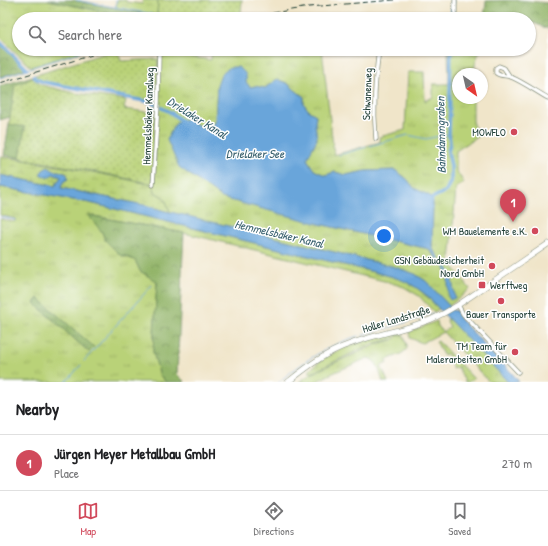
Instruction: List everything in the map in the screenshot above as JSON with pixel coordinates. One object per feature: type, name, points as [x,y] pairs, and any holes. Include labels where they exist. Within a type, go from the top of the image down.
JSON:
[{"type":"main road","name":"Holler Landstraße","points":[[288,382],[311,364],[340,347],[369,337],[418,324],[443,314],[548,244]]},
{"type":"street","points":[[454,0],[455,12]]},
{"type":"street","name":"Hemmelsbäker Kanalweg","points":[[153,185],[158,102],[159,56]]},
{"type":"street","name":"Schwanenweg","points":[[376,139],[374,99],[378,56]]},
{"type":"street","points":[[510,77],[548,98]]},
{"type":"street","points":[[458,305],[463,314],[518,372]]},
{"type":"green space","points":[[0,0],[48,0],[104,12],[12,12],[12,49],[0,37]]},
{"type":"green space","points":[[48,0],[73,0],[136,12],[104,12]]},
{"type":"green space","points":[[117,0],[126,0],[126,2],[142,4],[143,0],[158,0],[157,12],[139,12],[116,8]]},
{"type":"green space","points":[[158,0],[242,0],[241,12],[157,12]]},
{"type":"green space","points":[[519,0],[548,3],[548,29],[536,24],[536,12],[485,12],[486,1]]},
{"type":"green space","points":[[0,43],[25,69],[0,77]]},
{"type":"green space","points":[[20,56],[66,56],[31,67]]},
{"type":"green space","points":[[96,56],[120,56],[121,61],[158,59],[156,102],[41,81],[35,77],[36,75]]},
{"type":"green space","points":[[160,56],[186,56],[211,60],[211,56],[323,56],[334,155],[380,142],[379,137],[405,130],[408,72],[424,72],[425,101],[433,97],[433,84],[449,84],[448,56],[478,56],[475,68],[452,68],[452,104],[473,104],[473,125],[480,135],[456,151],[456,170],[464,183],[456,188],[450,263],[470,289],[449,306],[426,281],[415,274],[395,267],[170,212],[165,199],[154,191]],"holes":[[[245,82],[250,87],[255,86],[264,88],[287,83],[304,97],[304,104],[309,111],[316,115],[315,123],[317,139],[307,159],[314,170],[325,175],[335,172],[346,175],[365,171],[395,170],[407,179],[413,188],[430,196],[433,203],[432,247],[440,259],[438,260],[429,249],[319,224],[188,119],[202,128],[215,123],[217,85]]]},
{"type":"green space","points":[[36,75],[35,77],[15,85],[10,117],[0,120],[0,86]]},
{"type":"green space","points":[[33,78],[41,85],[74,93],[126,100],[124,109],[155,113],[153,184],[20,158],[25,127],[9,124],[15,85]]},
{"type":"green space","points":[[9,124],[25,127],[20,158],[4,155]]},
{"type":"green space","points":[[0,156],[92,172],[153,185],[154,191],[165,199],[170,212],[144,205],[61,188],[63,182],[59,171],[54,171],[52,174],[61,177],[55,186],[0,175]]},
{"type":"green space","points":[[0,187],[90,203],[390,276],[406,281],[420,290],[439,309],[434,312],[419,296],[404,287],[388,282],[184,233],[89,215],[102,232],[105,240],[120,255],[135,260],[140,271],[157,281],[153,352],[160,376],[166,382],[0,382],[0,219],[14,222],[16,219],[0,215]],"holes":[[[38,298],[93,347],[89,352],[34,303]]]},
{"type":"green space","points":[[88,215],[184,233],[177,374],[185,382],[166,382],[160,376],[153,352],[157,282],[140,271],[135,260],[120,255],[105,240],[102,232]]},
{"type":"green space","points":[[38,298],[94,347],[89,352],[34,303]]},
{"type":"green space","points":[[448,318],[508,382],[489,382],[443,332],[450,327],[447,321]]},
{"type":"green space","points":[[437,321],[438,326],[443,332],[422,343],[410,338],[409,332]]},
{"type":"green space","points":[[401,333],[392,339],[375,343],[363,348],[311,373],[309,371],[328,356],[339,350],[364,341]]},
{"type":"green space","points":[[403,334],[407,345],[405,346],[408,346],[407,349],[399,355],[386,360],[387,363],[381,366],[388,382],[383,382],[376,364],[368,358],[315,382],[299,382],[309,375],[330,365],[377,344],[393,340]]},
{"type":"green space","points":[[438,341],[474,379],[465,382],[458,367],[453,369],[447,354],[443,355],[436,342]]},
{"type":"water","name":"Drielaker See","points":[[230,67],[238,67],[244,72],[246,75],[246,82],[250,87],[255,86],[265,88],[277,79],[287,83],[304,97],[304,104],[309,111],[316,115],[315,123],[317,139],[307,159],[314,170],[325,175],[335,172],[346,175],[365,171],[395,170],[407,179],[414,188],[430,196],[433,203],[432,247],[440,259],[438,260],[429,249],[319,224],[222,198],[179,167],[167,140],[173,127],[179,120],[188,119],[202,128],[215,123],[217,85],[221,74]]},
{"type":"water","points":[[48,167],[54,171],[67,174],[68,179],[63,182],[61,188],[144,205],[395,267],[415,274],[426,281],[454,311],[456,310],[460,319],[519,382],[508,382],[425,294],[412,285],[390,276],[90,203],[0,187],[0,175],[55,186],[61,177],[53,174],[48,178],[40,174]]},
{"type":"water","points":[[444,265],[450,273],[453,286],[455,298],[450,300],[448,297],[448,276]]},
{"type":"waterway","points":[[76,0],[141,12]]},
{"type":"waterway","points":[[116,0],[116,7]]},
{"type":"waterway","name":"Bahndammgraben","points":[[452,1],[452,12]]},
{"type":"waterway","name":"Drielaker Kanal","points":[[0,42],[12,54]]},
{"type":"waterway","name":"Drielaker Kanal","points":[[14,56],[27,69]]},
{"type":"waterway","points":[[0,78],[67,56]]},
{"type":"waterway","name":"Bahndammgraben","points":[[431,202],[432,198],[446,191],[451,180],[451,166],[448,152],[450,143],[451,56]]},
{"type":"waterway","name":"Drielaker Kanal","points":[[34,76],[43,82],[150,102],[170,112],[183,122]]},
{"type":"waterway","points":[[339,155],[408,135],[426,139],[449,134]]},
{"type":"waterway","points":[[0,217],[15,220]]},
{"type":"waterway","points":[[84,361],[153,284]]},
{"type":"waterway","points":[[363,335],[418,319],[433,313]]},
{"type":"waterway","points":[[279,382],[326,349],[358,336]]},
{"type":"waterway","points":[[66,382],[81,365]]},
{"type":"railway","points":[[279,12],[309,7],[394,0]]},
{"type":"railway","points":[[0,83],[89,56]]},
{"type":"place","name":"MOWFLO","points":[[514,132]]},
{"type":"place","name":"Jürgen Meyer Metallbau GmbH","points":[[513,222]]},
{"type":"place","name":"WM Bauelemente e.K.","points":[[535,231]]},
{"type":"place","name":"GSN Gebäudesicherheit Nord GmbH","points":[[492,266]]},
{"type":"place","name":"Werftweg","points":[[482,285]]},
{"type":"place","name":"Bauer Transporte","points":[[501,301]]},
{"type":"place","name":"TM Team für Malerarbeiten GmbH","points":[[515,352]]},
{"type":"water label","name":"Hemmelsbäker Kanal","points":[[279,234]]}]
